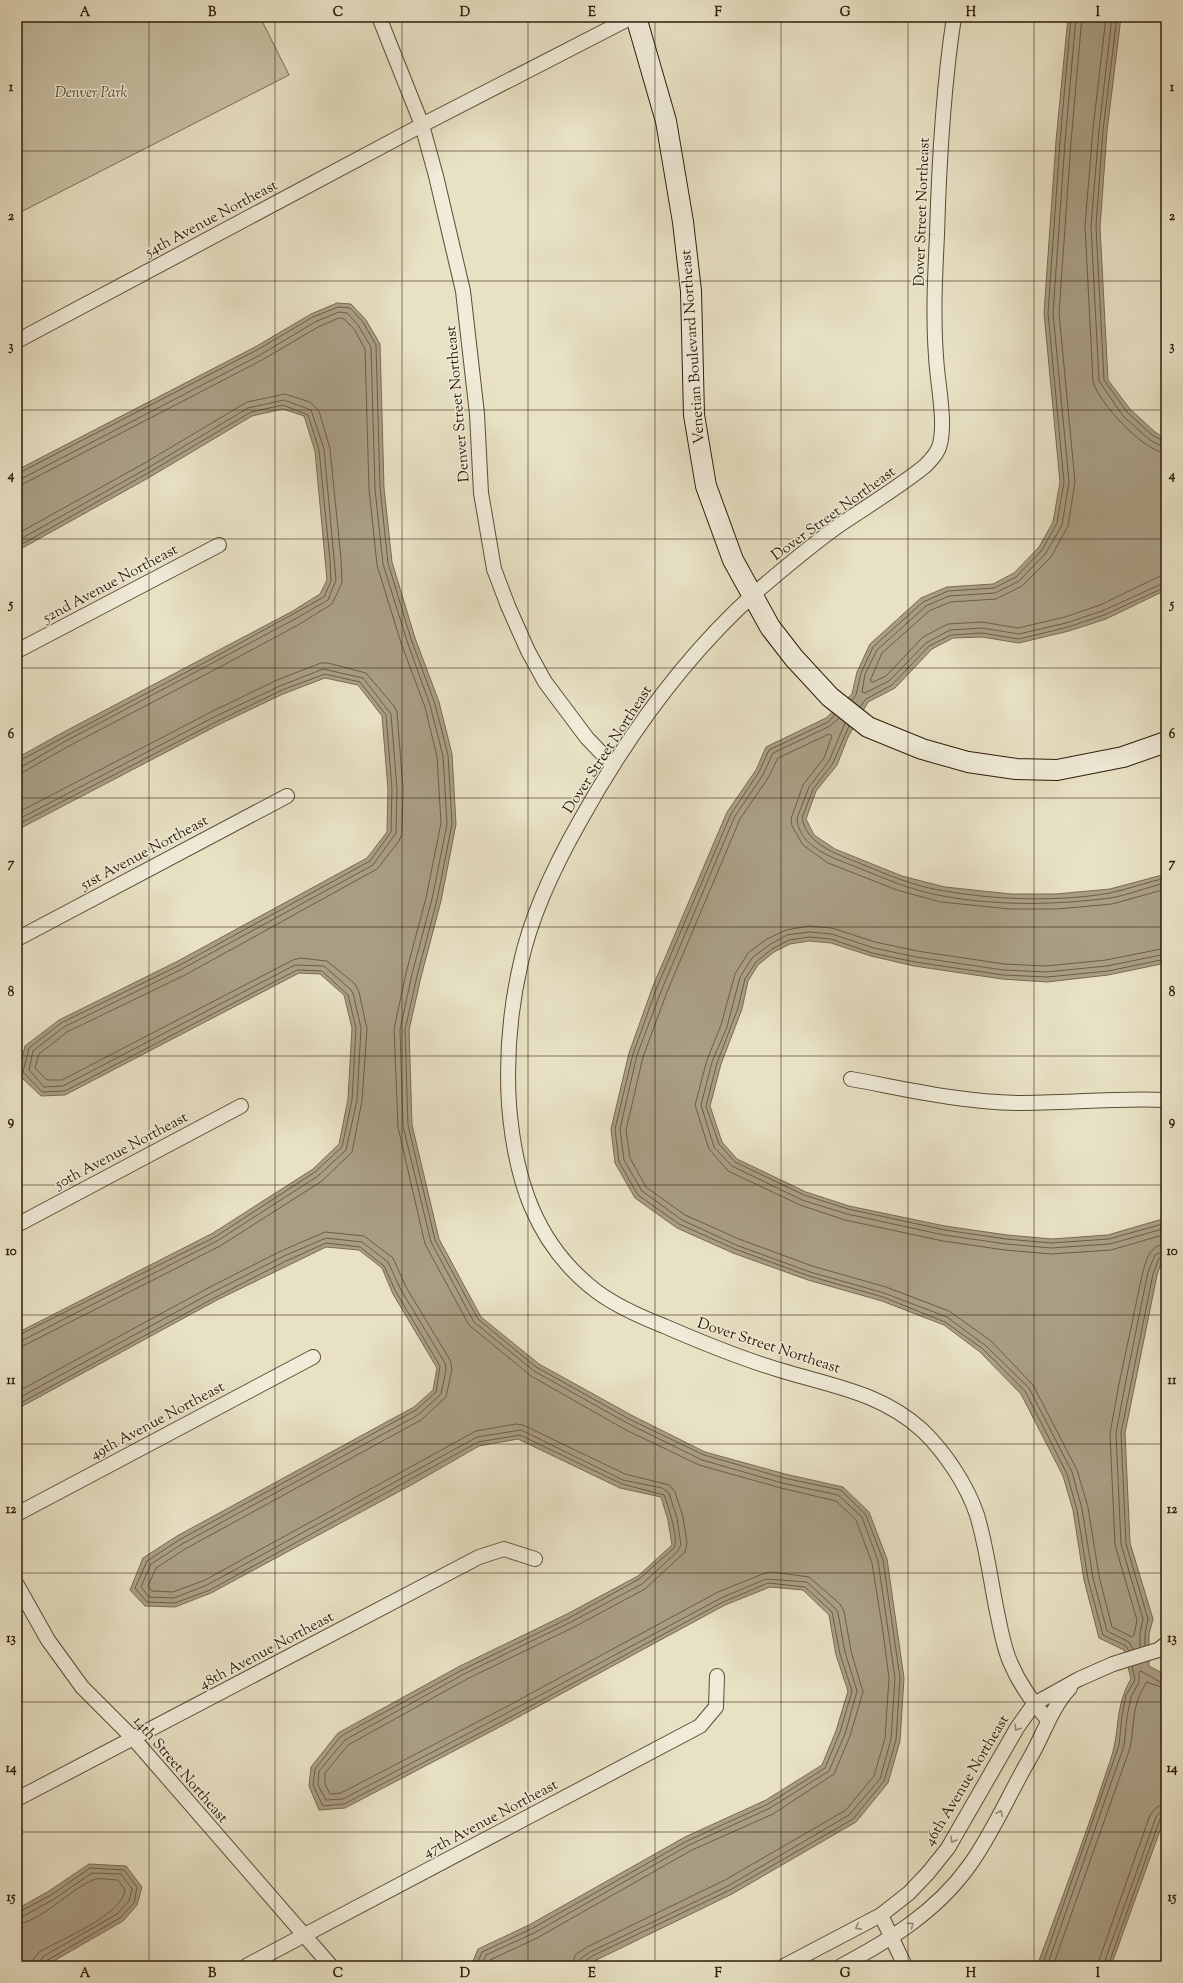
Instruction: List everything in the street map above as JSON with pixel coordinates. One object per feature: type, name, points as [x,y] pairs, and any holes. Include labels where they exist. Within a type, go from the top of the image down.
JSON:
[{"type":"street","name":"Denver Street Northeast","points":[[378,17],[422,126],[436,176],[463,291],[477,414],[481,493],[494,569],[508,606],[528,651],[545,682],[587,738],[613,765]]},
{"type":"street","name":"54th Avenue Northeast","points":[[17,341],[422,126],[632,17]]},
{"type":"street","name":"Venetian Boulevard Northeast","points":[[636,17],[666,121],[683,222],[691,291],[694,415],[699,453],[706,486],[733,560],[752,597],[770,627],[794,658],[830,697],[868,727],[922,749],[968,762],[1016,769],[1057,770],[1123,757],[1166,742]]},
{"type":"street","name":"Dover Street Northeast","points":[[954,17],[944,98],[938,184],[935,278],[936,355],[941,426],[940,444],[934,456],[925,466],[837,527],[790,563],[724,623],[669,685],[613,765],[567,844],[546,887],[532,924],[521,962],[508,1043],[507,1078],[513,1144],[532,1211],[546,1236],[562,1258],[597,1292],[616,1304],[646,1319],[715,1349],[853,1390],[878,1400],[901,1414],[925,1433],[943,1454],[969,1496],[977,1514],[1000,1627],[1009,1661],[1034,1704],[1048,1720]]},
{"type":"street","name":"52nd Avenue Northeast","points":[[17,651],[219,545]]},
{"type":"street","name":"51st Avenue Northeast","points":[[17,939],[287,796]]},
{"type":"street","points":[[851,1079],[947,1098],[986,1101],[1017,1103],[1166,1100]]},
{"type":"street","name":"50th Avenue Northeast","points":[[17,1225],[242,1106]]},
{"type":"street","name":"49th Avenue Northeast","points":[[17,1514],[313,1357]]},
{"type":"street","name":"48th Avenue Northeast","points":[[17,1799],[479,1557],[504,1549],[535,1559]]},
{"type":"street","name":"14th Street Northeast","points":[[17,1585],[48,1640],[82,1687],[133,1738],[331,1966]]},
{"type":"street","name":"46th Avenue Northeast","points":[[784,1966],[881,1915],[909,1893],[928,1873],[948,1848],[1017,1728],[1034,1704],[1079,1679],[1113,1664],[1163,1648]]},
{"type":"street","name":"47th Avenue Northeast","points":[[246,1966],[700,1726],[716,1707],[718,1676]]},
{"type":"street","name":"46th Avenue Northeast","points":[[842,1966],[891,1939],[916,1921],[943,1896],[969,1867],[988,1837],[1032,1755],[1057,1702],[1079,1679]]},
{"type":"street","points":[[881,1915],[905,1966]]},
{"type":"green space","name":"Denver Park","points":[[17,17],[260,17],[289,75],[17,214]]},
{"type":"water","points":[[1068,17],[1121,17],[1107,131],[1100,227],[1108,380],[1130,409],[1155,432],[1166,439],[1166,590],[1106,619],[1069,631],[1019,643],[982,637],[953,638],[932,649],[895,688],[868,702],[848,737],[837,765],[816,791],[806,819],[814,835],[835,849],[902,876],[945,887],[1011,894],[1056,894],[1110,889],[1166,874],[1166,963],[1108,975],[1047,982],[1002,979],[914,966],[871,956],[831,943],[809,941],[790,944],[774,952],[758,965],[748,981],[742,1009],[721,1064],[710,1106],[722,1142],[737,1159],[806,1192],[849,1206],[945,1226],[1007,1235],[1052,1239],[1108,1235],[1166,1218],[1166,1258],[1162,1260],[1157,1275],[1125,1433],[1130,1543],[1153,1619],[1149,1634],[1149,1666],[1166,1675],[1166,1814],[1111,1966],[1037,1966],[1085,1835],[1112,1755],[1122,1698],[1131,1679],[1124,1650],[1099,1638],[1084,1580],[1073,1510],[1063,1476],[1021,1394],[980,1352],[944,1325],[882,1301],[808,1280],[733,1253],[677,1228],[635,1198],[615,1163],[611,1129],[629,1053],[653,986],[727,812],[756,770],[766,747],[826,718],[852,694],[857,672],[870,644],[921,598],[947,587],[993,584],[1014,573],[1039,547],[1053,522],[1060,482],[1044,313],[1056,141]]},
{"type":"water","points":[[337,303],[351,304],[366,320],[380,344],[384,488],[392,562],[415,638],[439,702],[452,754],[456,824],[441,901],[409,1030],[412,1125],[439,1239],[481,1317],[539,1364],[633,1416],[705,1452],[785,1474],[843,1487],[869,1512],[887,1559],[904,1678],[900,1741],[888,1783],[856,1822],[732,1894],[584,1966],[471,1966],[478,1949],[529,1925],[685,1837],[766,1800],[822,1765],[836,1731],[848,1691],[836,1655],[829,1615],[803,1590],[770,1587],[725,1605],[511,1721],[345,1808],[319,1810],[309,1786],[311,1767],[338,1733],[460,1666],[567,1614],[638,1576],[672,1545],[668,1520],[661,1497],[620,1488],[518,1439],[479,1446],[413,1484],[211,1593],[175,1607],[145,1606],[130,1590],[143,1558],[177,1536],[414,1407],[433,1390],[437,1368],[393,1294],[382,1268],[359,1250],[326,1247],[217,1300],[17,1409],[17,1333],[213,1233],[313,1169],[339,1144],[348,1099],[352,1028],[344,995],[320,974],[299,973],[65,1095],[41,1096],[18,1074],[25,1046],[59,1020],[178,961],[367,858],[387,832],[388,789],[382,716],[358,685],[325,678],[283,694],[220,724],[17,830],[17,758],[291,612],[320,594],[327,580],[315,451],[304,416],[283,409],[252,416],[150,477],[17,551],[17,470],[255,347],[311,314]]},
{"type":"water","points":[[89,1864],[126,1866],[142,1887],[137,1905],[123,1921],[45,1966],[17,1966],[17,1909],[49,1891]]}]
